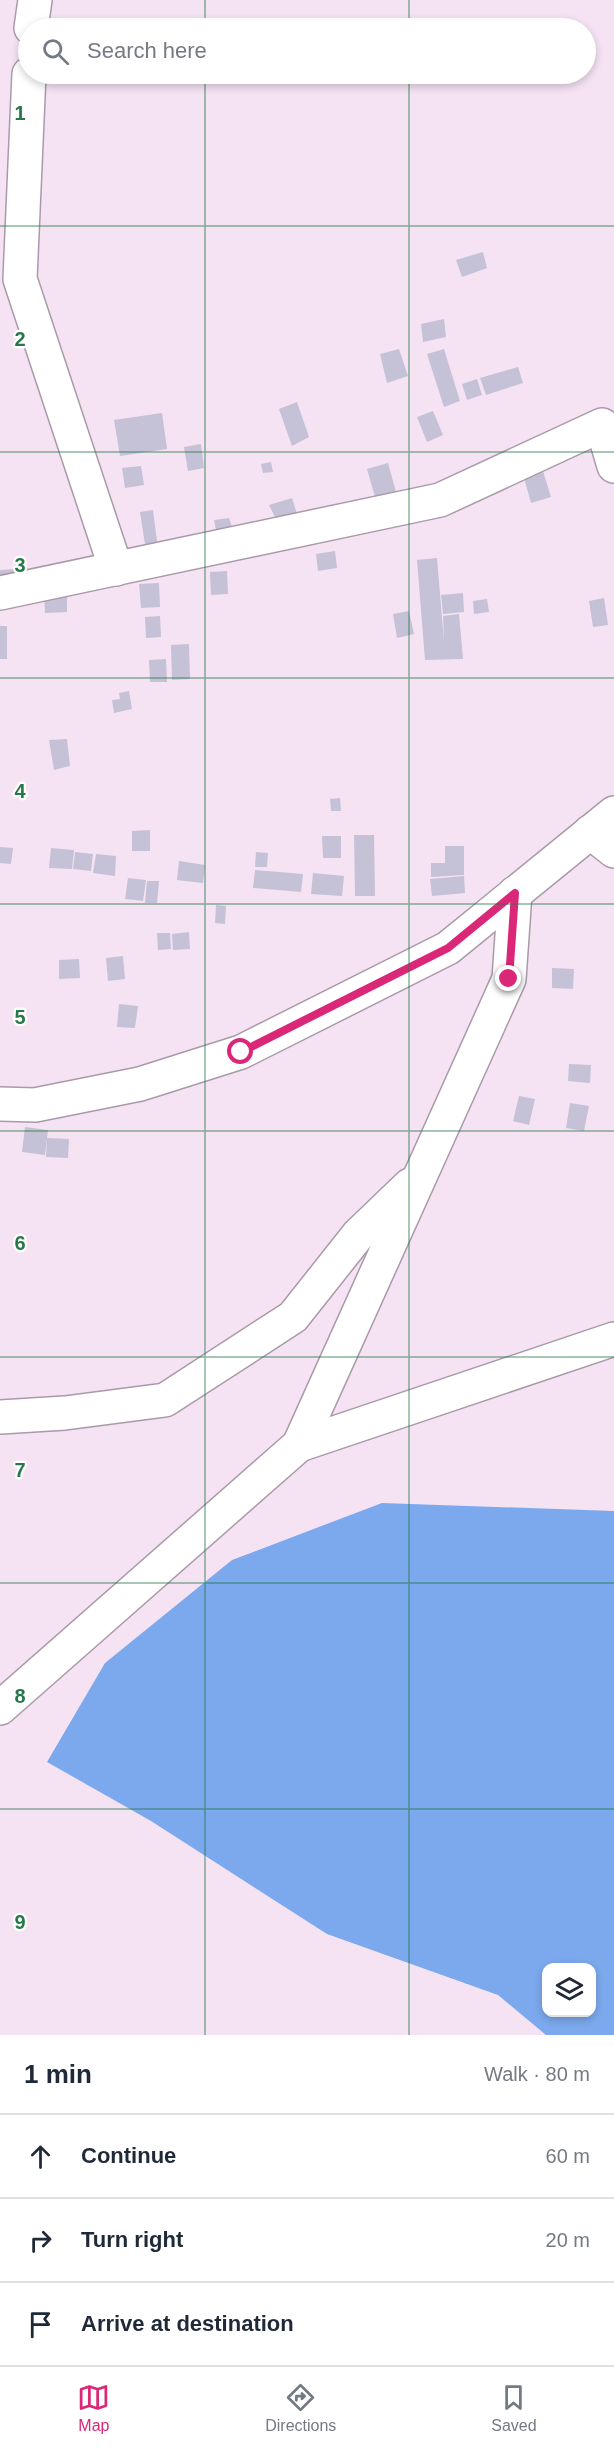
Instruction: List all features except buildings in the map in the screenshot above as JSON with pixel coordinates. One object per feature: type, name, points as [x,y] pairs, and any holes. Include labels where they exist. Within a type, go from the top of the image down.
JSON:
[{"type":"street","points":[[32,18],[35,0]]},
{"type":"street","points":[[29,84],[20,279],[116,569]]},
{"type":"street","points":[[0,593],[440,500],[602,425],[614,465]]},
{"type":"street","points":[[0,1104],[35,1105],[140,1084],[241,1052],[448,948],[515,893],[606,832]]},
{"type":"street","points":[[299,1445],[509,979],[515,893]]},
{"type":"street","points":[[0,1417],[65,1413],[165,1401],[293,1317],[358,1235],[422,1173]]},
{"type":"street","points":[[0,1708],[299,1445],[614,1340]]},
{"type":"water","points":[[382,1503],[614,1511],[614,2035],[546,2035],[498,1995],[327,1934],[151,1821],[47,1762],[105,1663],[232,1560]]},
{"type":"route","points":[[241,1052],[448,948],[515,893],[509,979]]}]
